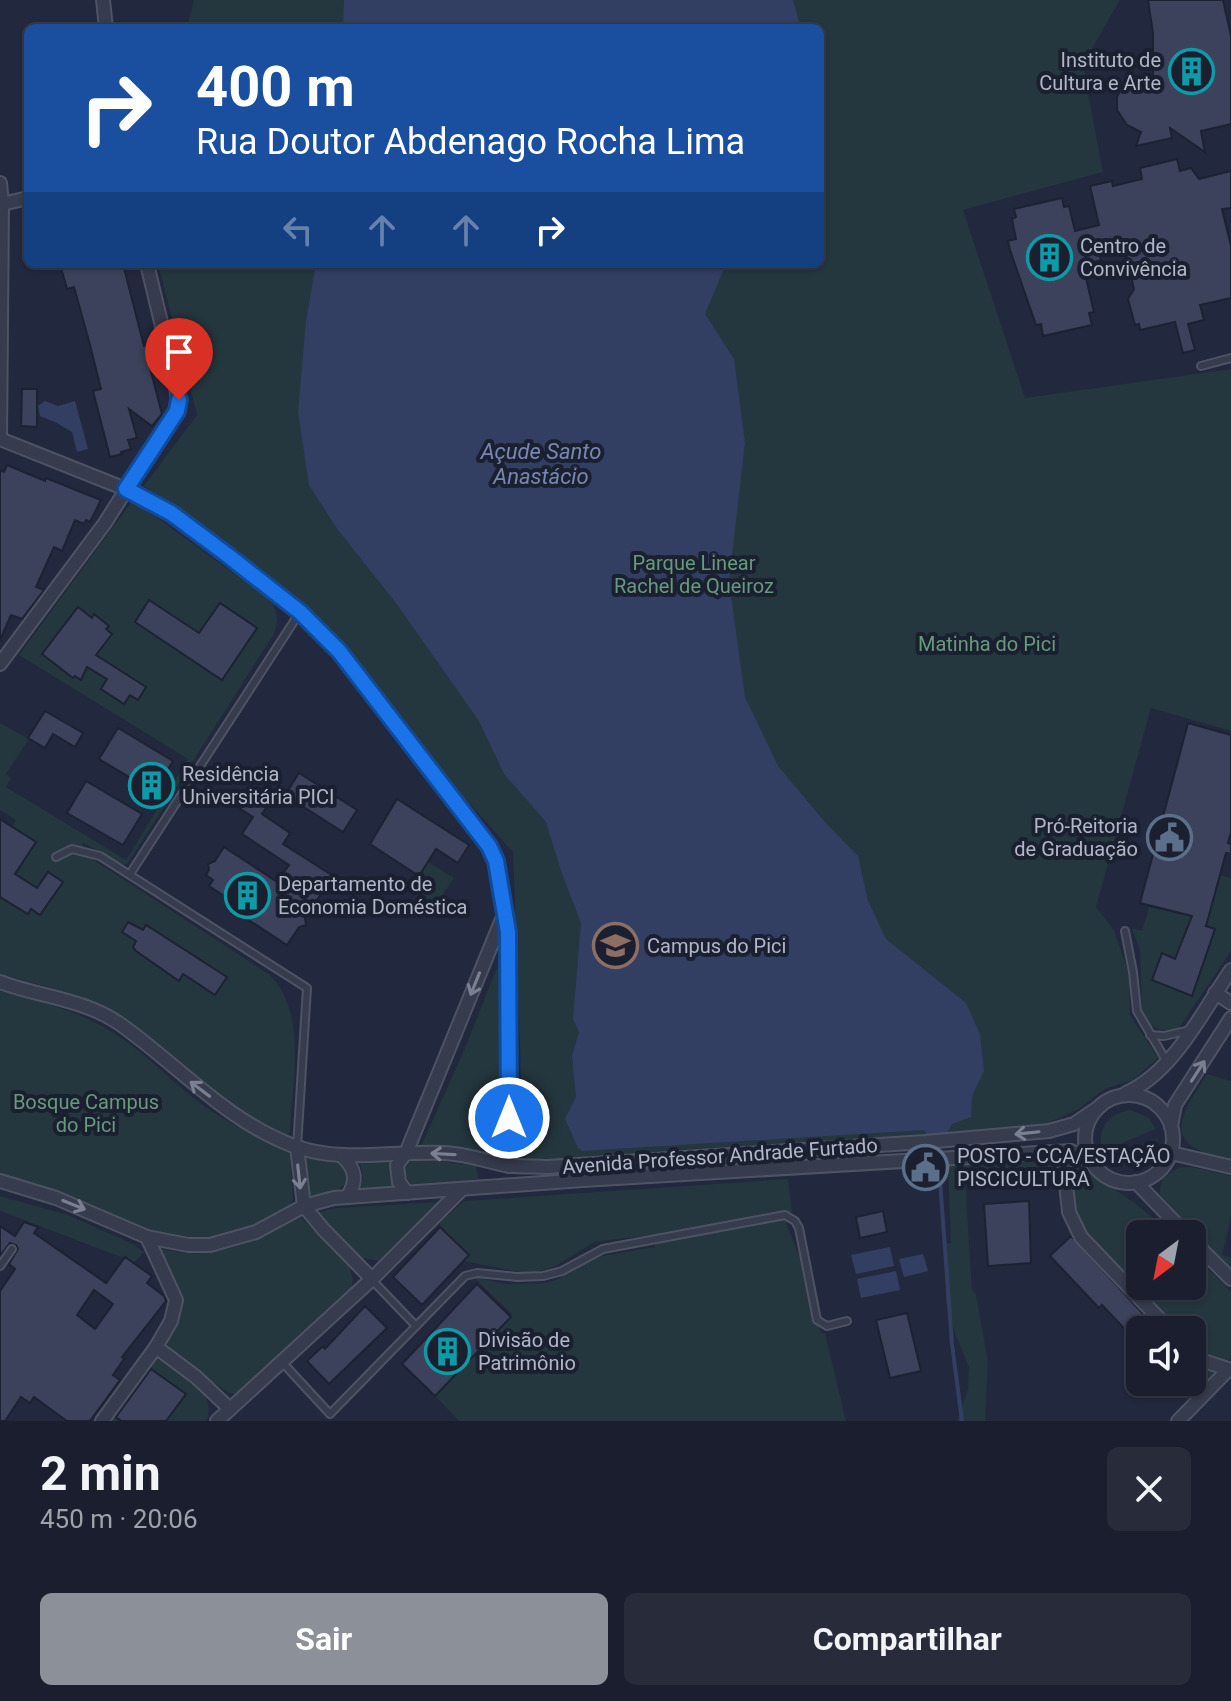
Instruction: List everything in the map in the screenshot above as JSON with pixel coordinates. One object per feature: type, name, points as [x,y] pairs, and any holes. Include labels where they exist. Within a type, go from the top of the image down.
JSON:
[{"type":"street","points":[[103,0],[106,24]]},
{"type":"street","points":[[0,183],[0,439],[126,489],[171,513],[300,612],[339,651],[489,846],[496,861],[508,932],[509,1166]]},
{"type":"street","points":[[2,204],[24,199]]},
{"type":"street","points":[[0,664],[105,523],[179,406],[148,268]]},
{"type":"street","points":[[407,1193],[397,1174],[397,1165],[406,1153],[505,912]]},
{"type":"street","points":[[1231,970],[1155,1078],[1110,1099],[1091,1118],[1086,1130],[1087,1150],[1103,1174],[1116,1180],[1136,1182],[1156,1174],[1171,1153],[1175,1105],[1231,1018]]},
{"type":"street","name":"Avenida Professor Andrade Furtado","points":[[0,982],[81,1004],[112,1019],[235,1115],[297,1147],[342,1156],[448,1153],[509,1166],[548,1167],[925,1142],[1062,1128],[1074,1124],[1099,1107]]},
{"type":"street","points":[[1215,993],[1231,1003]]},
{"type":"street","points":[[1122,1096],[1147,1098],[1157,1105],[1171,1126]]},
{"type":"street","points":[[297,1147],[304,1206],[372,1279]]},
{"type":"street","name":"Avenida Professor Andrade Furtado","points":[[0,1181],[56,1198],[147,1237],[188,1245],[210,1245],[256,1232],[304,1206],[347,1197],[1071,1151],[1093,1163]]},
{"type":"street","points":[[1171,1153],[1231,1167]]},
{"type":"street","points":[[342,1156],[354,1169],[355,1176],[355,1183],[347,1197]]},
{"type":"street","points":[[1064,1165],[1069,1212],[1081,1237],[1157,1316]]},
{"type":"street","points":[[1136,1182],[1173,1220]]},
{"type":"street","points":[[217,1421],[372,1279],[462,1189]]},
{"type":"street","points":[[102,1421],[156,1347],[176,1309],[176,1300],[147,1237]]},
{"type":"street","points":[[1206,1254],[1231,1279]]},
{"type":"street","points":[[156,1347],[196,1377],[230,1409]]},
{"type":"street","points":[[1178,1421],[1230,1370],[1206,1362]]},
{"type":"lane","points":[[1201,366],[1231,358]]},
{"type":"lane","points":[[130,874],[300,612]]},
{"type":"lane","points":[[56,857],[63,852],[80,850],[100,856],[307,988],[297,1147]]},
{"type":"lane","points":[[1125,931],[1137,1011],[1167,1063]]},
{"type":"lane","points":[[1150,1035],[1164,1036],[1190,1030]]},
{"type":"lane","points":[[330,1414],[465,1276],[543,1276],[562,1271],[603,1249],[785,1215],[795,1221],[799,1228],[817,1320],[827,1326],[847,1321]]},
{"type":"lane","points":[[0,1266],[12,1249]]},
{"type":"lane","points":[[372,1279],[416,1326]]},
{"type":"lane","points":[[282,1362],[337,1421]]},
{"type":"green space","name":"Parque Linear Rachel de Queiroz","points":[[194,0],[1120,0],[1088,55],[1084,72],[1103,172],[963,210],[1025,398],[1231,369],[1231,731],[1151,708],[1096,907],[1114,930],[1129,974],[1130,1015],[1158,1058],[1133,1080],[1105,1089],[1077,1110],[1045,1124],[772,1147],[533,1162],[524,1156],[513,852],[446,778],[358,661],[304,603],[144,486],[197,415],[159,268],[824,268],[824,24],[188,24]]},
{"type":"green space","points":[[133,500],[270,600],[277,624],[274,634],[128,863],[124,865],[82,842],[86,855],[270,975],[282,991],[294,1029],[295,1049],[290,1132],[286,1136],[239,1109],[138,1030],[103,1007],[60,990],[0,974],[0,848],[16,820],[0,810],[0,723],[29,739],[6,774],[11,778],[6,787],[126,860],[188,759],[19,655]]},
{"type":"green space","points":[[428,862],[454,878],[435,906],[410,891]]},
{"type":"green space","points":[[1220,875],[1231,878],[1231,951],[1179,1028],[1158,1029],[1149,1024],[1142,1014],[1140,951],[1132,928],[1142,931],[1149,907],[1208,920]]},
{"type":"green space","points":[[500,960],[499,1156],[462,1147],[421,1146],[465,1048]]},
{"type":"green space","name":"Bosque Campus do Pici","points":[[0,991],[66,1010],[104,1027],[213,1112],[290,1153],[293,1200],[290,1205],[241,1230],[193,1238],[147,1230],[52,1190],[0,1175]]},
{"type":"green space","points":[[1207,1074],[1231,1081],[1231,1161],[1194,1147],[1185,1139],[1182,1130],[1188,1106]]},
{"type":"green space","points":[[1130,1110],[1148,1117],[1156,1129],[1122,1143],[1105,1155],[1101,1139],[1104,1125],[1114,1115]]},
{"type":"green space","points":[[1158,1138],[1152,1154],[1142,1164],[1127,1167],[1111,1161],[1127,1150]]},
{"type":"green space","points":[[303,1158],[339,1163],[348,1174],[346,1181],[339,1189],[308,1196]]},
{"type":"green space","points":[[1037,1159],[1064,1162],[1108,1184],[1156,1220],[1126,1220],[1126,1294],[1070,1234],[1054,1175],[965,1181],[972,1289],[976,1294],[988,1362],[985,1421],[957,1421],[968,1389],[969,1367],[946,1302],[944,1244],[951,1243],[948,1165]]},
{"type":"green space","points":[[412,1160],[476,1166],[479,1181],[413,1185],[404,1170]]},
{"type":"green space","points":[[391,1162],[391,1175],[397,1186],[360,1189],[363,1178],[360,1164]]},
{"type":"green space","points":[[1192,1167],[1231,1176],[1231,1216],[1222,1255],[1231,1258],[1231,1272],[1206,1245],[1206,1220],[1183,1220],[1160,1195],[1165,1177],[1172,1171]]},
{"type":"green space","points":[[788,1179],[792,1212],[783,1214],[804,1269],[821,1333],[825,1333],[846,1421],[459,1421],[435,1396],[512,1314],[473,1277],[506,1284],[546,1283],[591,1258],[654,1247],[660,1234],[594,1242],[556,1266],[531,1274],[463,1261],[469,1255],[440,1227],[440,1222],[464,1201]]},
{"type":"green space","points":[[0,1196],[68,1215],[144,1252],[134,1262],[0,1211]]},
{"type":"green space","points":[[439,1202],[378,1261],[358,1257],[316,1213],[336,1208]]},
{"type":"green space","points":[[299,1215],[350,1267],[353,1280],[351,1289],[239,1395],[229,1393],[169,1353],[168,1342],[179,1310],[158,1247],[196,1253],[232,1248],[266,1234]]},
{"type":"green space","points":[[1206,1267],[1231,1292],[1231,1358],[1208,1381],[1206,1316],[1147,1316],[1132,1300],[1206,1300]]},
{"type":"green space","points":[[153,1355],[205,1391],[209,1409],[207,1421],[166,1421],[186,1394],[150,1368],[115,1416],[119,1421],[105,1421]]},
{"type":"water","points":[[344,0],[793,0],[800,24],[343,24]]},
{"type":"water","name":"Açude Santo Anastácio","points":[[315,268],[724,268],[705,314],[734,359],[745,443],[729,581],[745,697],[778,766],[858,856],[868,901],[886,939],[966,1003],[980,1034],[984,1071],[972,1096],[971,1117],[952,1124],[947,1133],[927,1134],[924,1130],[582,1151],[578,1148],[565,1119],[576,1097],[572,1056],[579,1032],[573,1019],[581,923],[546,822],[504,774],[479,721],[396,603],[338,530],[309,485],[298,412],[306,320]]},
{"type":"water","points":[[45,401],[58,406],[75,401],[88,449],[77,452],[72,432],[40,416],[38,406]]},
{"type":"water","points":[[890,1247],[894,1266],[856,1274],[851,1255]]},
{"type":"water","points":[[923,1254],[928,1271],[904,1277],[899,1259]]},
{"type":"water","points":[[896,1271],[900,1290],[861,1298],[857,1279]]},
{"type":"building","name":"Instituto de Cultura e Arte","points":[[1148,0],[1223,0],[1231,36],[1231,124],[1201,131],[1205,152],[1170,128],[1172,138],[1136,146],[1141,132],[1127,125],[1117,110],[1117,97],[1122,86],[1139,77],[1153,77],[1153,33]]},
{"type":"building","points":[[1177,159],[1180,171],[1191,168],[1199,179],[1231,171],[1231,208],[1222,209],[1231,246],[1231,298],[1200,305],[1204,320],[1188,324],[1195,350],[1183,353],[1175,322],[1140,330],[1139,324],[1135,325],[1128,299],[1134,289],[1124,245],[1098,250],[1101,260],[1083,265],[1094,312],[1089,313],[1092,325],[1043,336],[1041,324],[1036,325],[1010,250],[1008,241],[1016,239],[1012,219],[1016,217],[1014,209],[1062,198],[1064,207],[1069,206],[1075,231],[1099,225],[1090,186],[1112,181],[1113,186],[1142,179],[1140,168]]},
{"type":"building","points":[[61,268],[124,268],[144,346],[154,343],[160,365],[150,368],[162,414],[152,426],[129,409],[137,438],[128,440],[131,449],[122,454],[110,457],[93,391],[101,389],[90,345],[74,287],[67,289]]},
{"type":"building","points":[[22,389],[37,389],[37,427],[21,426]]},
{"type":"building","points":[[7,465],[101,500],[90,522],[86,520],[84,524],[75,520],[62,551],[54,547],[36,587],[44,590],[22,619],[11,615],[0,640],[0,470],[4,472]]},
{"type":"building","points":[[149,600],[199,633],[220,603],[257,628],[222,680],[135,622]]},
{"type":"building","points":[[78,607],[109,626],[106,629],[112,634],[96,655],[146,687],[138,700],[130,695],[124,704],[101,689],[107,679],[87,667],[81,680],[75,676],[73,678],[42,654]]},
{"type":"building","points":[[45,711],[83,733],[75,747],[53,734],[45,748],[28,738]]},
{"type":"building","points":[[1188,723],[1231,735],[1231,832],[1228,843],[1231,844],[1231,854],[1226,853],[1206,926],[1215,929],[1192,996],[1152,980],[1162,953],[1175,959],[1192,916],[1140,903]]},
{"type":"building","points":[[118,728],[173,761],[154,792],[99,759]]},
{"type":"building","points":[[299,773],[357,810],[343,832],[285,795]]},
{"type":"building","points":[[86,781],[142,814],[123,845],[67,813]]},
{"type":"building","name":"Departamento de Economia Doméstica","points":[[251,790],[270,802],[262,814],[290,833],[283,844],[333,876],[305,918],[306,925],[299,927],[287,945],[247,919],[249,917],[239,911],[241,907],[209,886],[213,880],[206,875],[208,864],[215,861],[224,847],[277,882],[289,865],[242,834],[253,817],[239,808]]},
{"type":"building","points":[[397,799],[469,845],[458,863],[436,849],[419,876],[370,844]]},
{"type":"building","points":[[0,819],[36,842],[15,874],[37,888],[48,872],[63,882],[40,915],[31,909],[28,914],[0,897]]},
{"type":"building","points":[[128,922],[143,930],[146,925],[227,977],[215,995],[183,974],[179,981],[136,951],[133,947],[136,941],[122,932]]},
{"type":"building","points":[[1029,1201],[1031,1263],[988,1266],[984,1204]]},
{"type":"building","points":[[883,1211],[887,1232],[860,1238],[856,1217]]},
{"type":"building","points":[[24,1222],[38,1227],[34,1233],[106,1283],[125,1257],[152,1276],[147,1283],[164,1296],[166,1301],[122,1357],[124,1359],[113,1375],[120,1380],[90,1421],[67,1421],[34,1397],[30,1403],[21,1397],[5,1421],[0,1421],[0,1291],[15,1269],[9,1264],[18,1249],[10,1243],[0,1256],[0,1226],[15,1236]],"holes":[[[94,1290],[113,1304],[95,1329],[77,1315]]]},
{"type":"building","points":[[440,1227],[469,1255],[422,1305],[393,1277]]},
{"type":"building","points":[[1071,1236],[1126,1295],[1126,1300],[1130,1300],[1145,1316],[1126,1316],[1126,1330],[1102,1305],[1099,1308],[1050,1256]]},
{"type":"building","name":"Divisão de Patrimônio","points":[[477,1284],[511,1317],[435,1396],[402,1364]]},
{"type":"building","points":[[365,1306],[387,1328],[329,1384],[307,1361],[323,1346],[325,1349]]},
{"type":"building","points":[[907,1313],[921,1371],[890,1378],[876,1320]]},
{"type":"building","points":[[151,1369],[186,1394],[166,1421],[121,1421],[116,1417]]},
{"type":"waterway","points":[[939,1167],[952,1344],[962,1421]]},
{"type":"place","name":"Instituto de Cultura e Arte","points":[[1192,72]]},
{"type":"place","name":"Centro de Convivência","points":[[1049,258]]},
{"type":"place","name":"Residência Universitária PICI","points":[[151,786]]},
{"type":"place","name":"Pró-Reitoria de Graduação","points":[[1169,838]]},
{"type":"place","name":"Departamento de Economia Doméstica","points":[[247,895]]},
{"type":"place","name":"Campus do Pici","points":[[616,946]]},
{"type":"place","name":"POSTO - CCA/ESTAÇÃO PISCICULTURA","points":[[926,1167]]},
{"type":"place","name":"Divisão de Patrimônio","points":[[447,1351]]},
{"type":"route","points":[[179,400],[177,411],[126,489],[171,513],[226,554],[300,612],[339,651],[477,829],[496,861],[508,932],[509,1118]]},
{"type":"park label","name":"Matinha do Pici","points":[[987,644]]}]
